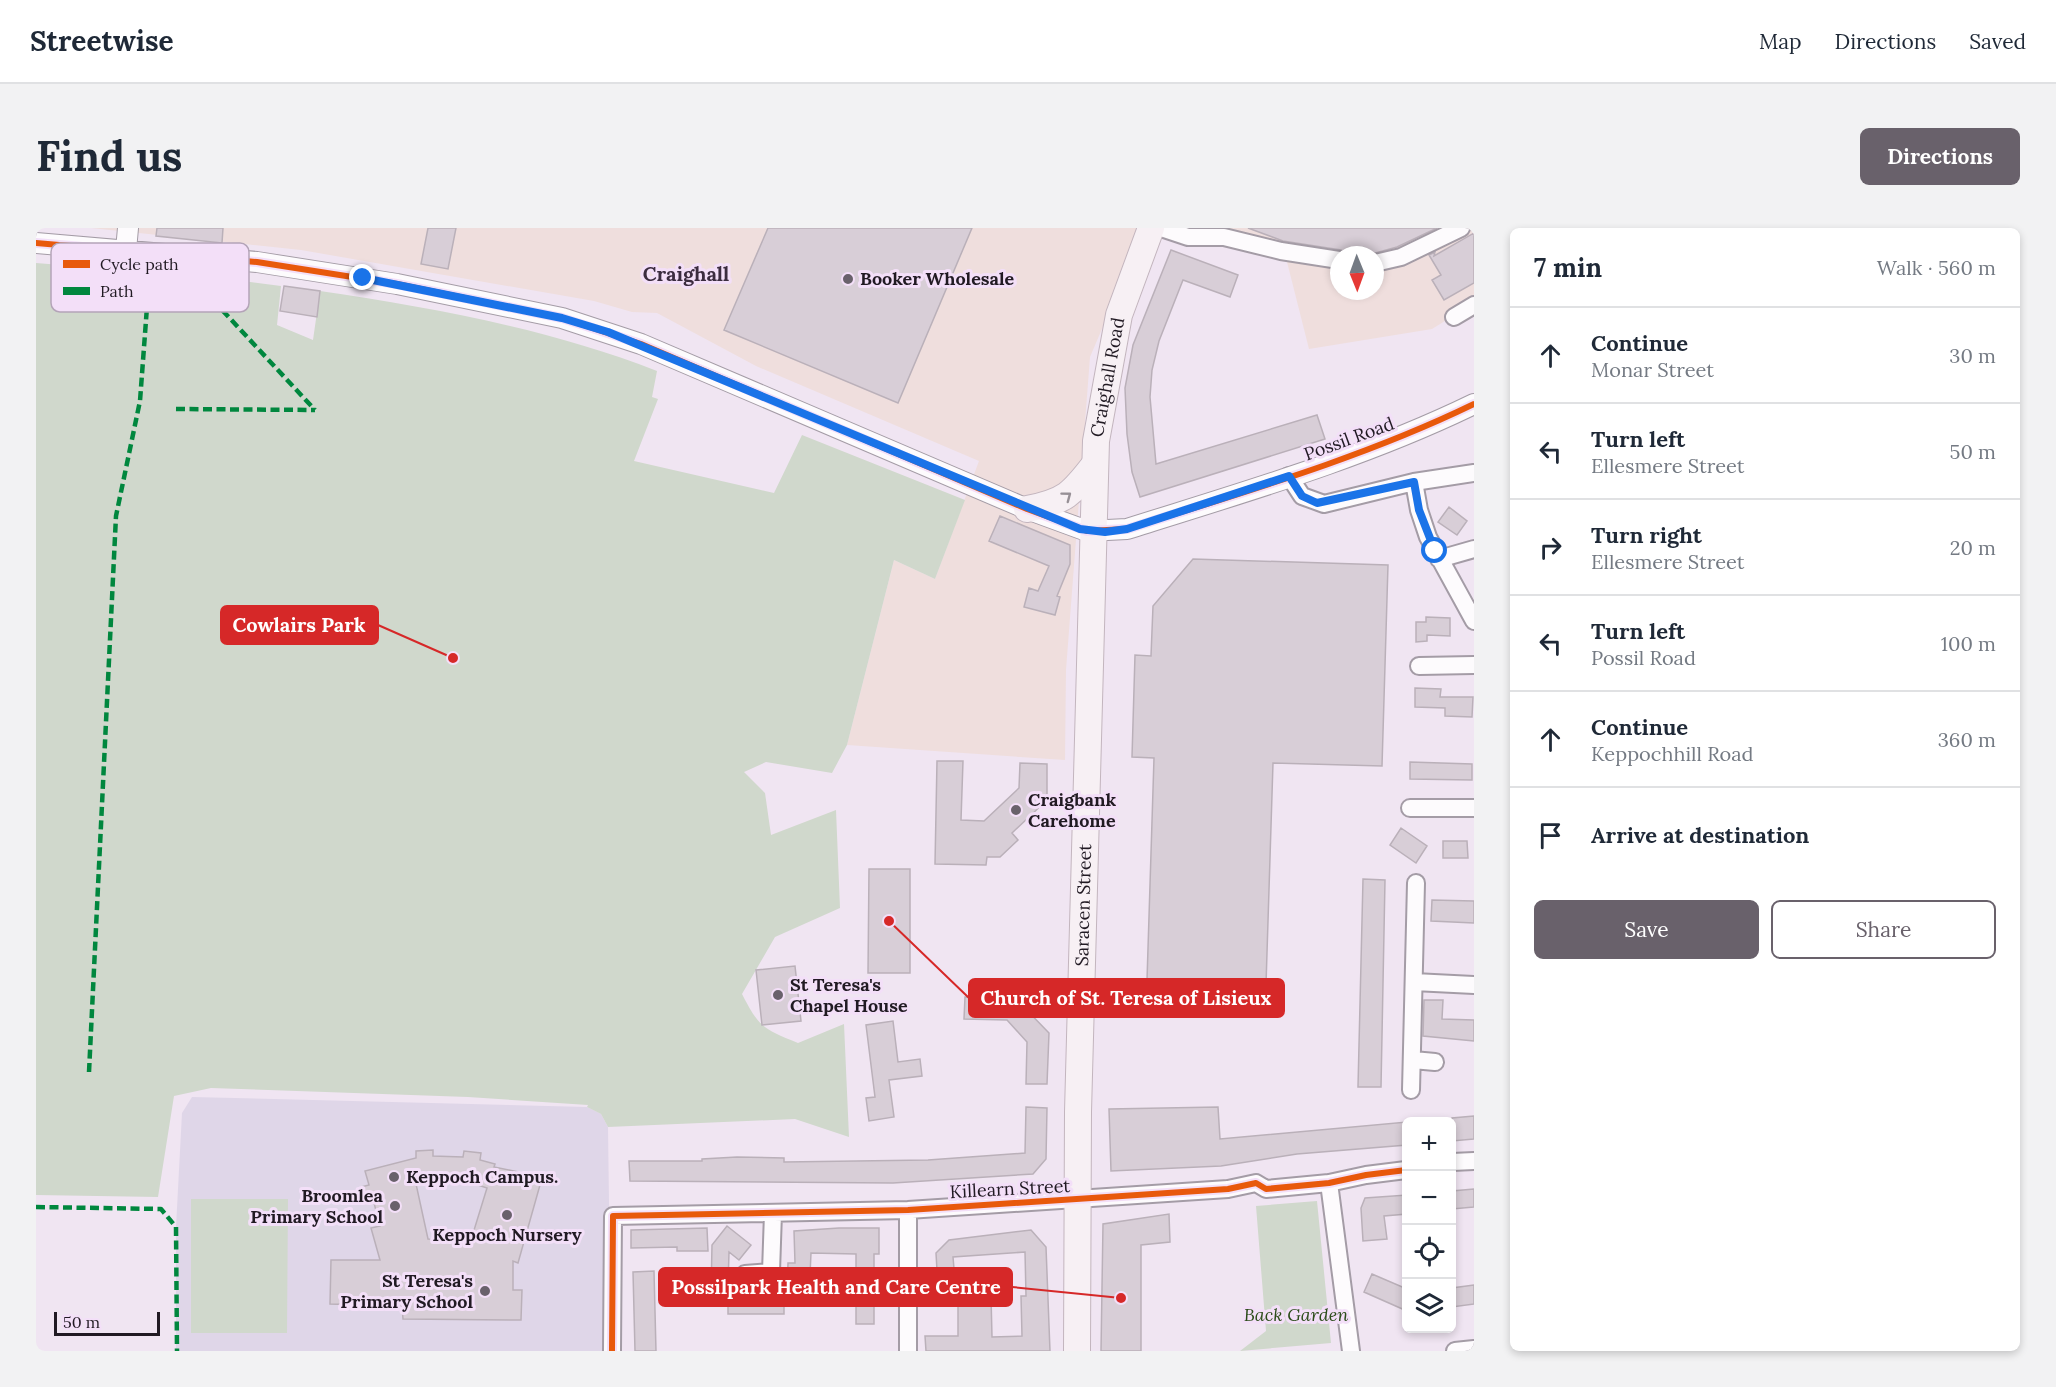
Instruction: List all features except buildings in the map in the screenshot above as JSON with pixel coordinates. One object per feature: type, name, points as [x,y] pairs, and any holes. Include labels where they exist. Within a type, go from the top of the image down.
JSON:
[{"type":"main road","name":"Craighall Road","points":[[1092,532],[1098,421],[1119,315],[1151,228]]},
{"type":"main road","points":[[1027,509],[1066,498],[1095,464]]},
{"type":"main road","name":"Saracen Street","points":[[1077,1351],[1077,1200],[1092,532]]},
{"type":"street","points":[[127,243],[128,228]]},
{"type":"street","points":[[1161,228],[1188,237],[1224,237],[1281,251],[1330,259]]},
{"type":"street","points":[[1384,261],[1401,257],[1461,228]]},
{"type":"street","points":[[36,243],[51,244]]},
{"type":"street","points":[[249,261],[354,277],[562,318],[641,344],[1027,509],[1092,532]]},
{"type":"street","points":[[1455,317],[1474,305]]},
{"type":"street","name":"Possil Road","points":[[1092,532],[1127,529],[1376,447],[1474,404]]},
{"type":"street","points":[[1289,476],[1302,496],[1317,503],[1414,482],[1474,473]]},
{"type":"street","points":[[1414,482],[1419,510],[1439,559],[1474,621]]},
{"type":"street","points":[[1439,559],[1474,549]]},
{"type":"street","points":[[1419,666],[1474,665]]},
{"type":"street","points":[[1410,808],[1474,808]]},
{"type":"street","points":[[1411,1090],[1414,982],[1422,935],[1416,883]]},
{"type":"street","points":[[1414,982],[1474,985]]},
{"type":"street","points":[[1413,1060],[1435,1062]]},
{"type":"street","points":[[1456,1162],[1474,1161]]},
{"type":"street","name":"Killearn Street","points":[[612,1351],[613,1216],[908,1210],[1227,1189],[1256,1183],[1266,1189],[1329,1183],[1402,1171]]},
{"type":"street","points":[[1329,1183],[1351,1351]]},
{"type":"street","points":[[908,1210],[908,1351]]},
{"type":"street","points":[[745,1274],[771,1272],[773,1213]]},
{"type":"street","points":[[1455,1351],[1474,1349]]},
{"type":"shaded area","points":[[91,228],[1145,228],[1090,357],[1066,670],[1065,760],[847,745],[894,560],[935,579],[979,461],[756,366],[657,313],[632,312],[594,301],[301,250]]},
{"type":"shaded area","points":[[1222,228],[1474,228],[1474,303],[1432,329],[1309,349],[1283,246]]},
{"type":"shaded area","name":"Keppoch Campus.","points":[[192,1097],[587,1107],[601,1114],[608,1127],[611,1351],[176,1351],[176,1227],[182,1113]]},
{"type":"green space","points":[[36,263],[51,264],[51,312],[249,312],[249,282],[281,286],[277,325],[313,340],[320,291],[449,313],[533,332],[575,343],[657,371],[652,397],[658,399],[634,461],[774,493],[802,435],[965,500],[935,579],[894,560],[847,745],[832,773],[766,762],[744,772],[765,793],[771,835],[836,810],[840,908],[775,937],[742,994],[763,1026],[798,1043],[844,1024],[849,1137],[795,1119],[608,1127],[601,1114],[587,1107],[588,1105],[468,1097],[211,1088],[174,1096],[158,1197],[36,1195]]},
{"type":"green space","points":[[191,1199],[288,1199],[287,1333],[191,1333]]},
{"type":"green space","name":"Back Garden","points":[[1317,1201],[1331,1343],[1240,1351],[1266,1331],[1256,1206]]},
{"type":"marked path","points":[[89,1072],[116,516],[140,401],[147,312]]},
{"type":"marked path","points":[[224,312],[315,410]]},
{"type":"marked path","points":[[176,409],[315,410]]},
{"type":"marked path","points":[[36,1207],[161,1209],[176,1227],[177,1351]]},
{"type":"cycle path","points":[[36,243],[51,244]]},
{"type":"cycle path","points":[[249,261],[397,284],[562,318],[641,344],[1027,509],[1087,531],[1127,529],[1259,487],[1346,458],[1474,404]]},
{"type":"cycle path","points":[[612,1351],[613,1216],[908,1210],[1228,1189],[1256,1183],[1266,1189],[1329,1183],[1402,1170]]},
{"type":"place","name":"Booker Wholesale","points":[[848,279]]},
{"type":"place","name":"Cowlairs Park","points":[[453,658]]},
{"type":"place","name":"Craigbank Carehome","points":[[1016,810]]},
{"type":"place","name":"Church of St. Teresa of Lisieux","points":[[889,921]]},
{"type":"place","name":"St Teresa's Chapel House","points":[[778,995]]},
{"type":"place","name":"Keppoch Campus.","points":[[394,1177]]},
{"type":"place","name":"Broomlea Primary School","points":[[395,1206]]},
{"type":"place","name":"Keppoch Nursery","points":[[507,1215]]},
{"type":"place","name":"St Teresa's Primary School","points":[[485,1291]]},
{"type":"place","name":"Possilpark Health and Care Centre","points":[[1121,1298]]},
{"type":"district","name":"Craighall","points":[[686,274]]},
{"type":"route","points":[[363,278],[562,318],[608,332],[961,478],[1027,509],[1080,529],[1105,532],[1127,529],[1289,476],[1302,496],[1310,501],[1324,504],[1414,482],[1419,510],[1435,551]]}]
